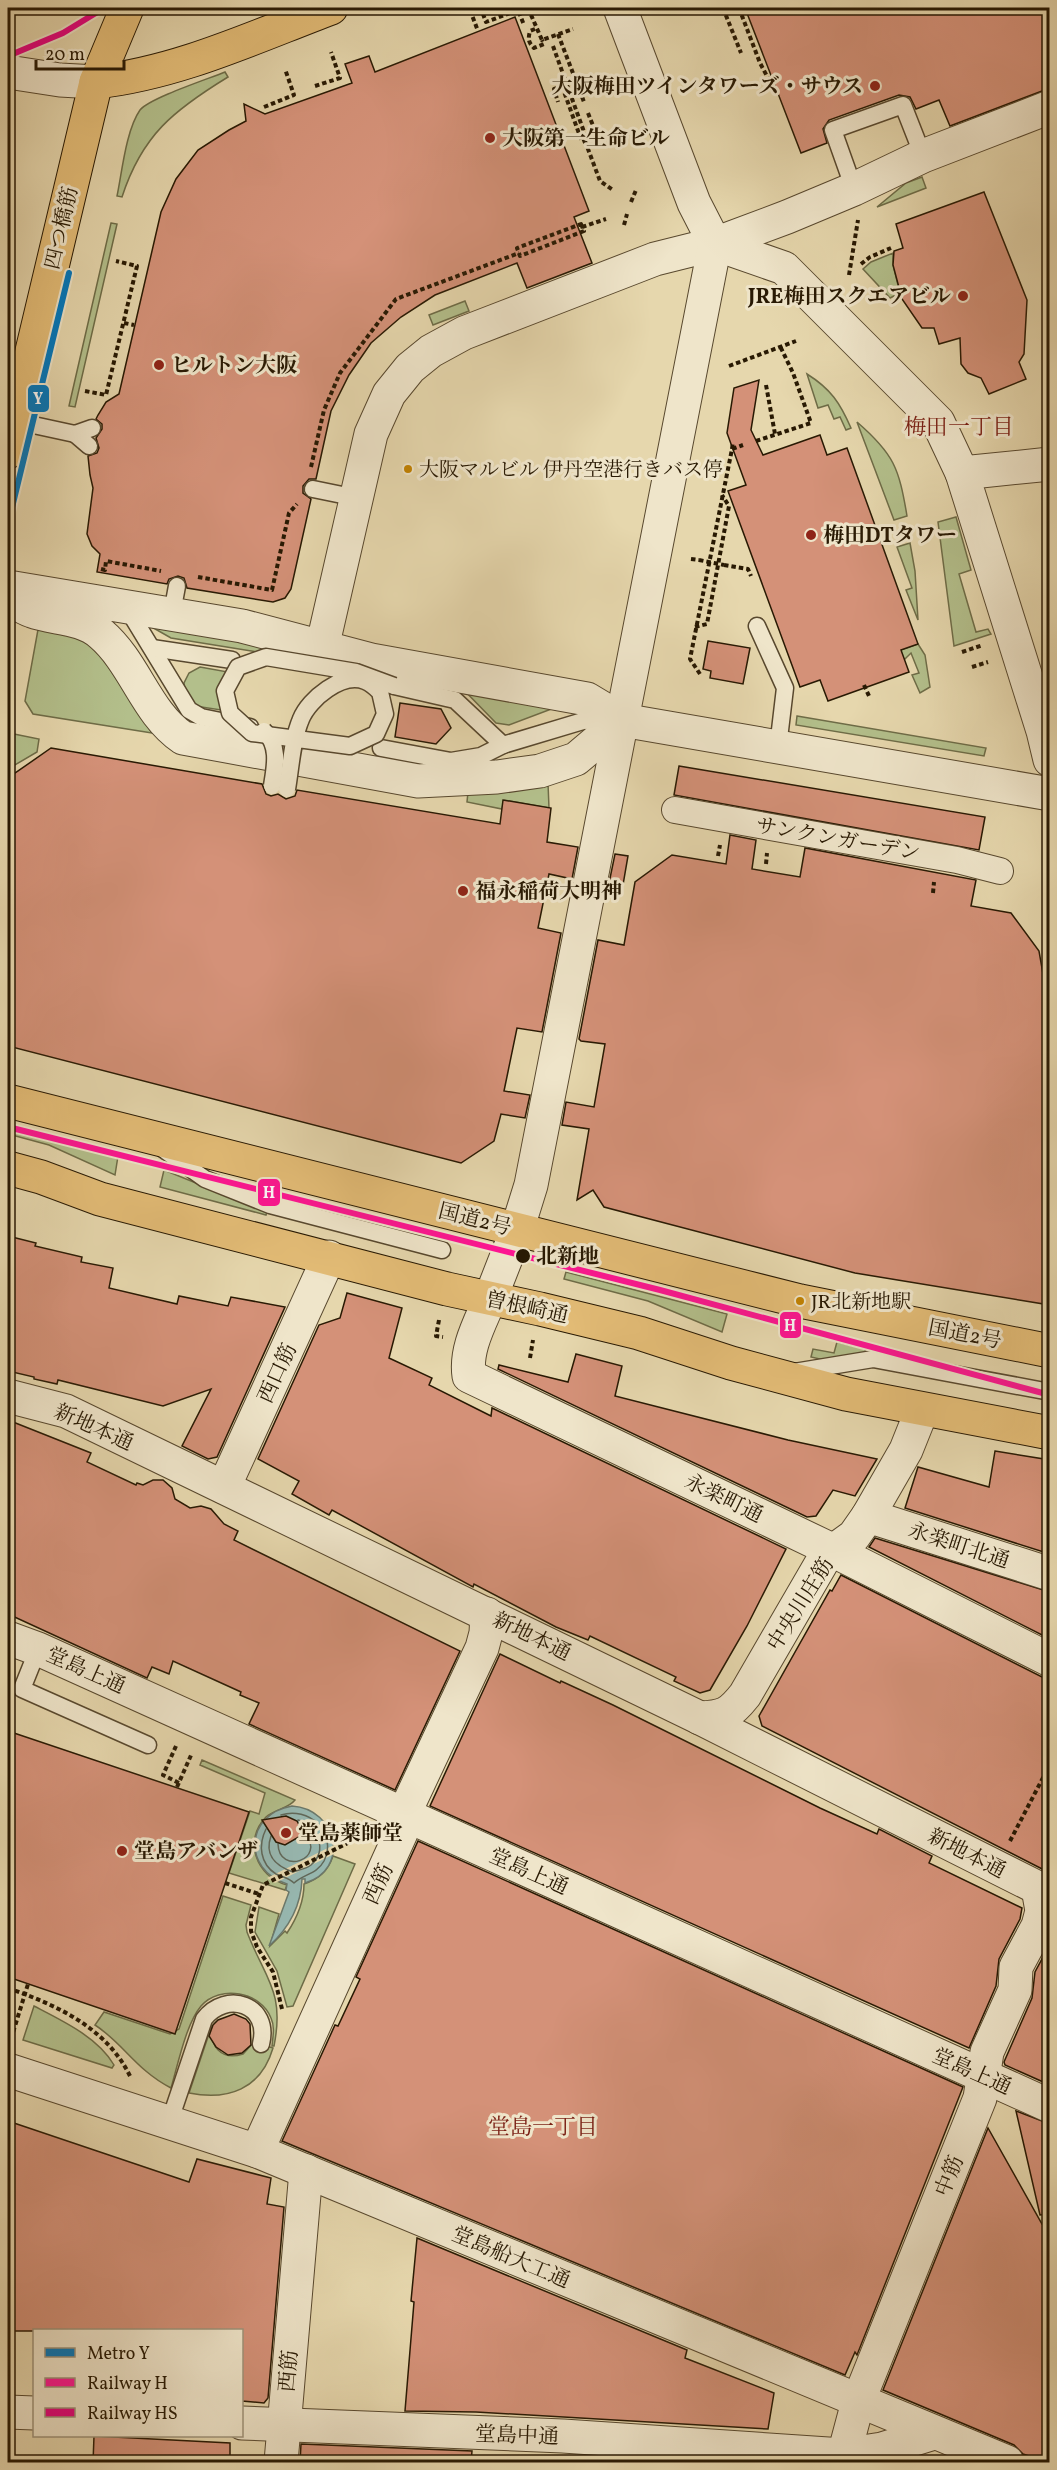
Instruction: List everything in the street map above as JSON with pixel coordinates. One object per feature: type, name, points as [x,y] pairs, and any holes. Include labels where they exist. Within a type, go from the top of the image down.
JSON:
[{"type":"main road","name":"四つ橋筋","points":[[11,436],[96,82],[127,8]]},
{"type":"main road","points":[[96,82],[129,78],[171,68],[331,8]]},
{"type":"main road","name":"国道2号","points":[[8,1101],[147,1138],[800,1301],[1050,1351]]},
{"type":"main road","name":"曽根崎通","points":[[8,1168],[41,1177],[100,1199],[490,1299],[639,1333],[731,1363],[846,1394],[1050,1433]]},
{"type":"street","points":[[490,1299],[517,1230],[531,1185],[593,769],[622,720],[715,244],[694,203],[620,8]]},
{"type":"street","points":[[8,72],[60,80],[96,82]]},
{"type":"street","points":[[322,648],[371,434],[388,394],[410,368],[431,351],[464,333],[655,259],[856,204],[923,156],[1050,107]]},
{"type":"street","points":[[715,244],[784,268],[938,422],[962,473],[1050,760]]},
{"type":"street","points":[[962,473],[1050,464]]},
{"type":"street","points":[[8,587],[127,607],[174,591],[242,626],[371,660],[587,699],[622,720],[1050,795]]},
{"type":"street","points":[[8,598],[31,611],[80,622],[101,633],[119,655],[168,728],[183,738],[418,781],[593,769]]},
{"type":"street","name":"サンクンガーデン","points":[[675,810],[957,860],[1000,871]]},
{"type":"street","name":"西口筋","points":[[225,1487],[329,1257]]},
{"type":"street","name":"永楽町通","points":[[490,1299],[472,1344],[468,1367],[469,1376],[834,1551],[1050,1660]]},
{"type":"street","name":"新地本通","points":[[8,1396],[66,1411],[700,1718],[996,1869],[1044,1891]]},
{"type":"street","name":"中央川庄筋","points":[[700,1718],[719,1718],[729,1713],[737,1705],[825,1557],[854,1536],[868,1516],[906,1450],[922,1410]]},
{"type":"street","name":"永楽町北通","points":[[868,1516],[1050,1574]]},
{"type":"street","name":"西筋","points":[[257,2151],[401,1833],[404,1814],[482,1648],[487,1614]]},
{"type":"street","name":"堂島上通","points":[[8,1638],[38,1649],[1050,2106]]},
{"type":"street","name":"中筋","points":[[842,2459],[858,2402],[980,2098],[987,2052],[1015,1990],[1016,1967],[1038,1926],[1044,1891]]},
{"type":"street","name":"堂島船大工通","points":[[8,2058],[169,2123],[257,2151],[1007,2463]]},
{"type":"street","name":"西筋","points":[[281,2463],[306,2171]]},
{"type":"street","points":[[8,2412],[33,2413]]},
{"type":"street","name":"堂島中通","points":[[243,2423],[563,2436],[773,2457],[842,2459],[934,2433]]},
{"type":"lane","points":[[856,204],[833,130],[903,105],[923,156]]},
{"type":"lane","points":[[11,436],[75,434],[92,428]]},
{"type":"lane","points":[[75,434],[89,446]]},
{"type":"lane","points":[[309,486],[357,498]]},
{"type":"lane","points":[[127,607],[189,710],[201,717],[254,728],[266,730],[278,731],[301,734],[348,740],[369,730],[377,713],[374,696],[362,687],[327,675],[267,665],[245,673],[232,692],[237,709],[255,723],[264,730],[272,738],[279,787],[293,750],[296,739],[301,717],[325,690],[346,680],[364,680],[380,692],[385,714],[376,734],[350,746],[306,741],[296,739],[274,736],[263,735],[252,733],[231,713],[225,691],[238,667],[266,657],[356,672],[394,686],[454,700],[503,745]]},
{"type":"lane","points":[[757,626],[784,688],[778,747]]},
{"type":"lane","points":[[152,648],[232,660]]},
{"type":"lane","points":[[381,748],[451,760],[482,756],[503,745],[583,721],[622,720]]},
{"type":"lane","points":[[147,1138],[205,1179],[270,1205],[442,1250]]},
{"type":"lane","points":[[778,1375],[873,1359],[1050,1392]]},
{"type":"lane","points":[[38,1649],[22,1689],[148,1745]]},
{"type":"lane","points":[[169,2123],[204,2019],[211,2010],[228,2003],[250,2008],[262,2021],[261,2044]]},
{"type":"path","points":[[503,8],[483,14],[486,22],[518,10],[524,25]]},
{"type":"path","points":[[528,8],[535,29],[544,44],[534,48],[528,38],[530,31],[535,29]]},
{"type":"path","points":[[723,8],[741,53]]},
{"type":"path","points":[[740,8],[760,63],[768,78]]},
{"type":"path","points":[[470,10],[478,32]]},
{"type":"path","points":[[542,40],[573,29]]},
{"type":"path","points":[[558,34],[584,102]]},
{"type":"path","points":[[554,46],[565,75],[564,86],[582,142],[585,141],[600,181],[613,190]]},
{"type":"path","points":[[315,86],[340,78],[331,52]]},
{"type":"path","points":[[264,107],[294,95],[285,69]]},
{"type":"path","points":[[565,75],[573,73]]},
{"type":"path","points":[[558,102],[554,89],[564,86]]},
{"type":"path","points":[[588,113],[594,128]]},
{"type":"path","points":[[631,202],[636,190]]},
{"type":"path","points":[[849,275],[856,204]]},
{"type":"path","points":[[624,225],[627,214]]},
{"type":"path","points":[[582,227],[584,231],[520,256],[517,248],[581,224],[582,227],[606,219]]},
{"type":"path","points":[[861,264],[870,257],[891,248]]},
{"type":"path","points":[[195,577],[272,590],[290,513],[309,486],[324,410],[340,373],[396,299],[519,253]]},
{"type":"path","points":[[85,391],[106,395],[124,323],[137,266],[116,261]]},
{"type":"path","points":[[124,323],[134,325]]},
{"type":"path","points":[[729,366],[796,341]]},
{"type":"path","points":[[756,441],[811,423],[793,373],[780,346]]},
{"type":"path","points":[[765,385],[775,434]]},
{"type":"path","points":[[700,674],[690,659],[733,442]]},
{"type":"path","points":[[732,449],[743,445]]},
{"type":"path","points":[[695,627],[707,624],[729,506],[722,495]]},
{"type":"path","points":[[692,559],[748,569],[751,576]]},
{"type":"path","points":[[98,569],[105,570],[106,561],[174,591]]},
{"type":"path","points":[[962,651],[990,643]]},
{"type":"path","points":[[972,667],[996,659]]},
{"type":"path","points":[[864,685],[868,696]]},
{"type":"path","points":[[766,864],[767,850]]},
{"type":"path","points":[[436,1336],[439,1320]]},
{"type":"path","points":[[530,1358],[533,1340]]},
{"type":"path","points":[[179,1740],[163,1775],[178,1785],[194,1746]]},
{"type":"path","points":[[996,1869],[1047,1770],[1050,1771]]},
{"type":"path","points":[[283,2017],[273,1972],[257,1947],[251,1931],[251,1917],[259,1894],[263,1885],[362,1836]]},
{"type":"path","points":[[225,1883],[259,1894]]},
{"type":"path","points":[[8,2058],[28,1984]]},
{"type":"path","points":[[8,1988],[55,2005],[82,2023],[107,2043],[123,2061],[134,2085]]},
{"type":"green space","points":[[225,72],[228,77],[191,101],[162,126],[139,157],[122,197],[117,196],[131,128],[140,110],[155,100]]},
{"type":"green space","points":[[922,177],[926,188],[877,207],[906,183]]},
{"type":"green space","points":[[111,223],[117,224],[75,407],[69,406]]},
{"type":"green space","points":[[893,253],[893,265],[900,293],[890,298],[863,269],[871,262]]},
{"type":"green space","points":[[465,301],[469,311],[433,325],[429,315]]},
{"type":"green space","points":[[807,374],[834,397],[851,428],[846,430],[840,417],[834,419],[828,405],[818,408]]},
{"type":"green space","points":[[857,422],[879,443],[893,463],[901,486],[907,516],[894,520]]},
{"type":"green space","points":[[956,517],[971,570],[959,574],[976,632],[988,629],[991,634],[954,646],[938,522]]},
{"type":"green space","points":[[910,543],[915,571],[918,620],[906,590],[912,588],[897,547]]},
{"type":"green space","points":[[151,619],[338,665],[171,638],[150,626]]},
{"type":"green space","points":[[39,624],[94,645],[152,733],[33,714],[25,701]]},
{"type":"green space","points":[[918,644],[925,655],[930,687],[920,693],[912,675],[919,673],[911,653],[904,660],[900,650]]},
{"type":"green space","points":[[200,667],[228,672],[221,710],[195,706],[186,697],[184,683],[189,673]]},
{"type":"green space","points":[[462,688],[562,705],[509,725],[496,723]]},
{"type":"green space","points":[[797,716],[986,748],[984,756],[796,725]]},
{"type":"green space","points":[[14,734],[39,739],[37,752],[8,769],[10,737]]},
{"type":"green space","points":[[548,783],[549,808],[504,800],[502,809],[467,802],[468,792]]},
{"type":"green space","points":[[8,1126],[118,1156],[115,1175],[49,1145],[8,1134]]},
{"type":"green space","points":[[164,1170],[267,1212],[266,1215],[160,1187]]},
{"type":"green space","points":[[566,1272],[727,1314],[722,1332],[648,1301],[564,1279]]},
{"type":"green space","points":[[837,1342],[866,1349],[864,1353],[824,1360],[811,1357],[813,1349],[834,1353]]},
{"type":"green space","points":[[202,1760],[295,1800],[266,1817],[255,1836],[256,1857],[261,1866],[276,1881],[287,1885],[285,1890],[229,1873],[250,1811],[259,1814],[265,1793],[200,1765]]},
{"type":"green space","points":[[333,1856],[355,1864],[293,2006],[287,2007],[277,1971],[255,1932],[259,1907],[279,1914],[270,1946],[285,1931],[287,1933],[294,1922],[301,1903],[304,1884],[322,1874]]},
{"type":"green space","points":[[223,1896],[251,1905],[246,1925],[247,1932],[275,1998],[277,2027],[274,2046],[272,2046],[271,2018],[259,2002],[239,1994],[229,1993],[209,1999],[201,2006],[191,2023],[171,2088],[148,2073],[95,2025],[104,2012],[170,2034],[179,2029]]},
{"type":"green space","points":[[34,2006],[67,2023],[89,2038],[107,2055],[114,2065],[112,2068],[23,2040]]},
{"type":"green space","points":[[212,2025],[212,2039],[215,2045],[218,2050],[228,2055],[243,2054],[254,2042],[273,2048],[268,2062],[260,2073],[241,2089],[217,2095],[189,2093]]},
{"type":"water","points":[[292,1806],[308,1810],[320,1817],[333,1841],[333,1854],[328,1866],[319,1876],[305,1883],[305,1879],[302,1879],[299,1899],[293,1916],[269,1946],[289,1892],[286,1890],[287,1884],[272,1877],[262,1867],[256,1855],[255,1843],[258,1831],[265,1820],[276,1811]]},
{"type":"pier","points":[[336,1844],[336,1853],[275,1883],[267,1878]]},
{"type":"building","name":"大阪梅田ツインタワーズ・サウス","points":[[745,8],[1050,8],[1050,88],[950,126],[939,100],[916,109],[910,97],[899,95],[829,120],[823,129],[827,143],[801,153]]},
{"type":"building","points":[[515,17],[589,211],[574,217],[592,263],[527,288],[517,263],[435,295],[401,317],[371,343],[349,375],[331,411],[316,479],[309,479],[303,486],[303,493],[311,499],[291,589],[285,598],[273,602],[187,588],[184,578],[178,576],[169,579],[167,584],[97,572],[100,554],[92,546],[87,534],[93,488],[88,456],[97,453],[99,448],[96,438],[102,429],[102,424],[96,419],[106,402],[119,394],[161,212],[176,179],[198,150],[246,121],[244,104],[265,114],[352,83],[345,64],[369,56],[375,72]]},
{"type":"building","name":"JRE梅田スクエアビル","points":[[984,192],[1027,300],[1024,354],[1019,362],[1026,379],[989,394],[981,378],[968,373],[961,364],[960,338],[939,344],[934,328],[922,328],[902,299],[893,265],[894,251],[903,248],[896,224]]},
{"type":"building","name":"梅田DTタワー","points":[[759,380],[751,430],[763,455],[820,435],[827,455],[847,448],[918,644],[901,650],[909,672],[828,701],[820,680],[800,687],[728,491],[746,485],[727,433],[734,388]]},
{"type":"building","points":[[708,641],[750,648],[743,684],[710,678],[711,671],[703,669]]},
{"type":"building","points":[[400,703],[441,709],[451,728],[436,744],[395,737]]},
{"type":"building","points":[[51,748],[262,784],[266,794],[271,796],[278,794],[286,799],[295,796],[297,790],[500,824],[503,800],[551,808],[547,842],[578,847],[572,879],[549,874],[538,928],[561,933],[542,1032],[517,1028],[504,1091],[530,1095],[525,1118],[501,1114],[494,1141],[461,1163],[8,1046],[8,778]]},
{"type":"building","points":[[679,766],[985,817],[979,850],[674,795]]},
{"type":"building","points":[[730,835],[756,840],[752,869],[800,877],[805,848],[976,880],[971,906],[1011,913],[1039,951],[1050,1014],[1050,1305],[855,1273],[604,1207],[593,1190],[577,1200],[589,1129],[562,1125],[566,1102],[594,1107],[605,1044],[579,1039],[598,940],[624,945],[635,882],[672,855],[726,864]]},
{"type":"building","points":[[615,854],[628,856],[623,885],[609,883]]},
{"type":"building","points":[[8,1236],[36,1243],[35,1246],[82,1257],[81,1262],[113,1268],[109,1288],[177,1304],[179,1296],[228,1306],[231,1297],[285,1307],[217,1457],[208,1459],[182,1446],[211,1389],[163,1406],[58,1380],[57,1384],[8,1371]]},
{"type":"building","points":[[347,1293],[402,1308],[389,1358],[432,1378],[429,1385],[491,1416],[492,1408],[786,1549],[747,1626],[710,1690],[700,1693],[674,1681],[676,1677],[590,1636],[588,1640],[556,1627],[474,1584],[473,1587],[332,1510],[329,1515],[292,1494],[299,1481],[258,1459],[319,1325],[340,1318]]},
{"type":"building","points":[[576,1354],[622,1366],[615,1396],[788,1440],[877,1459],[855,1496],[833,1490],[816,1516],[807,1517],[498,1369],[499,1365],[568,1382]]},
{"type":"building","points":[[8,1420],[91,1453],[87,1462],[136,1485],[137,1483],[143,1485],[153,1480],[163,1480],[172,1488],[175,1499],[190,1508],[201,1506],[211,1509],[224,1524],[238,1531],[234,1540],[460,1651],[395,1790],[249,1724],[259,1703],[240,1695],[241,1692],[173,1661],[169,1674],[152,1667],[147,1678],[8,1614]]},
{"type":"building","points":[[995,1451],[1050,1460],[1050,1554],[905,1508],[918,1467],[989,1487]]},
{"type":"building","points":[[875,1538],[1050,1592],[1050,1639],[869,1547]]},
{"type":"building","points":[[841,1575],[1042,1677],[1050,1678],[1050,1873],[762,1726],[759,1716],[830,1590],[832,1591]]},
{"type":"building","points":[[500,1654],[613,1705],[820,1808],[877,1834],[879,1829],[932,1856],[929,1863],[1022,1908],[1020,1919],[999,1959],[996,1986],[969,2048],[430,1806]]},
{"type":"building","name":"堂島アバンザ","points":[[8,1731],[249,1812],[175,2034],[8,1977]]},
{"type":"building","name":"堂島薬師堂","points":[[286,1816],[297,1821],[304,1834],[285,1845],[276,1842],[262,1820]]},
{"type":"building","points":[[418,1841],[963,2087],[857,2355],[855,2352],[845,2375],[282,2141],[335,2025],[338,2026],[360,1979],[356,1977]]},
{"type":"building","points":[[1050,1944],[1050,2085],[1005,2065],[1004,2062],[1032,1998],[1035,1972]]},
{"type":"building","points":[[234,2014],[246,2019],[250,2024],[251,2045],[242,2053],[228,2055],[216,2047],[209,2036],[213,2025],[218,2020]]},
{"type":"building","points":[[1016,2111],[1050,2124],[1050,2214],[1040,2215]]},
{"type":"building","points":[[8,2121],[189,2182],[197,2159],[271,2178],[267,2204],[284,2207],[268,2398],[264,2403],[243,2401],[243,2329],[8,2331]]},
{"type":"building","points":[[988,2128],[1042,2224],[1050,2221],[1050,2463],[1023,2454],[1014,2445],[883,2390]]},
{"type":"building","points":[[417,2238],[687,2350],[685,2358],[774,2393],[768,2429],[476,2412],[405,2411]]},
{"type":"building","points":[[94,2437],[230,2443],[230,2463],[93,2463]]},
{"type":"building","points":[[301,2444],[472,2451],[471,2463],[300,2463]]},
{"type":"metro line","name":"Y","points":[[8,524],[69,273]]},
{"type":"rail line","name":"HS","points":[[8,56],[63,33],[104,8]]},
{"type":"rail line","name":"H","points":[[8,1127],[660,1290],[1050,1395]]},
{"type":"place","name":"大阪梅田ツインタワーズ・サウス","points":[[875,86]]},
{"type":"place","name":"大阪第一生命ビル","points":[[490,138]]},
{"type":"place","name":"JRE梅田スクエアビル","points":[[963,296]]},
{"type":"place","name":"ヒルトン大阪","points":[[159,365]]},
{"type":"place","name":"大阪マルビル 伊丹空港行きバス停","points":[[408,469]]},
{"type":"place","name":"梅田DTタワー","points":[[811,535]]},
{"type":"place","name":"福永稲荷大明神","points":[[463,891]]},
{"type":"place","name":"北新地","points":[[523,1256]]},
{"type":"place","name":"JR北新地駅","points":[[800,1301]]},
{"type":"place","name":"堂島薬師堂","points":[[286,1833]]},
{"type":"place","name":"堂島アバンザ","points":[[122,1851]]},
{"type":"district","name":"梅田一丁目","points":[[959,426]]},
{"type":"district","name":"堂島一丁目","points":[[543,2126]]}]
